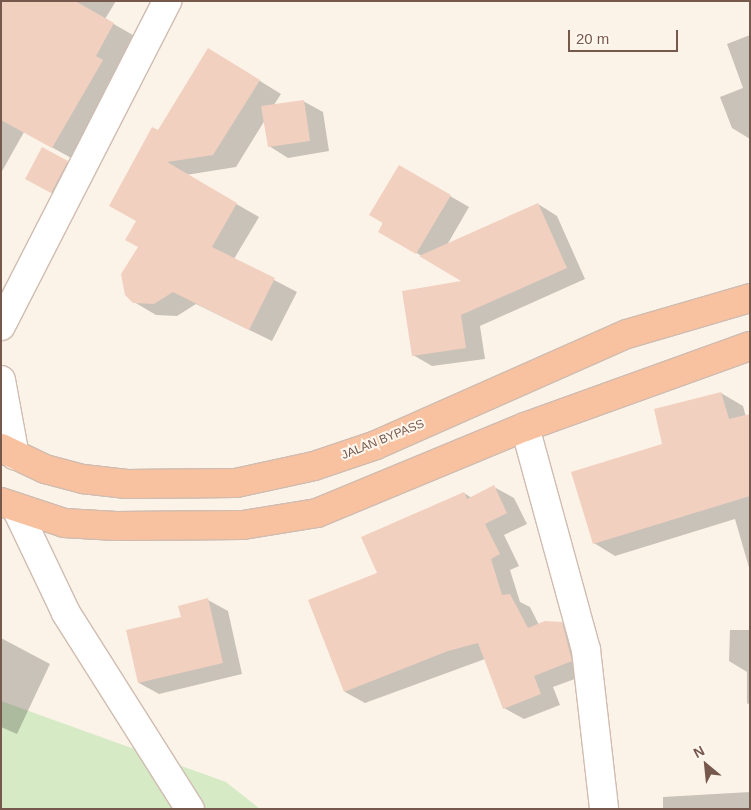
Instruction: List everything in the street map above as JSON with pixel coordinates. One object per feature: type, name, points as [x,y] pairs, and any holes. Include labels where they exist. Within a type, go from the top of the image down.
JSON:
[{"type":"highway","name":"JALAN BYPASS","points":[[8,452],[83,479],[126,484],[236,482],[304,468],[376,445],[627,334],[750,298]]},
{"type":"highway","points":[[8,505],[64,522],[116,526],[243,524],[308,514],[525,427],[750,346]]},
{"type":"street","points":[[1,326],[167,1]]},
{"type":"street","points":[[1,380],[8,452]]},
{"type":"street","points":[[525,427],[586,650],[604,809]]},
{"type":"street","points":[[8,505],[66,612],[190,809]]},
{"type":"green space","points":[[1,701],[226,782],[260,809],[1,809]]},
{"type":"building","points":[[1,1],[75,1],[114,23],[96,56],[103,60],[52,148],[1,120]]},
{"type":"building","points":[[208,48],[260,80],[213,155],[167,162],[237,203],[212,247],[275,278],[249,330],[173,292],[154,304],[133,303],[125,295],[121,274],[138,247],[125,240],[136,221],[109,206],[152,127],[158,130]]},
{"type":"building","points":[[304,100],[310,141],[268,147],[261,106]]},
{"type":"building","points":[[42,147],[68,161],[51,193],[25,179]]},
{"type":"building","points":[[399,165],[451,195],[416,254],[378,232],[383,223],[369,215]]},
{"type":"building","points":[[538,203],[567,268],[461,315],[466,348],[412,356],[402,291],[461,281],[419,256]]},
{"type":"building","points":[[721,392],[729,419],[750,414],[750,496],[593,544],[571,472],[662,444],[654,409]]},
{"type":"building","points":[[494,485],[507,513],[485,524],[500,554],[491,559],[502,595],[510,594],[528,628],[545,621],[562,622],[572,661],[534,676],[541,694],[503,709],[478,643],[448,651],[344,692],[308,600],[377,573],[361,537],[464,492],[467,499]]},
{"type":"building","points":[[208,598],[223,663],[138,683],[126,630],[181,617],[178,606]]}]
